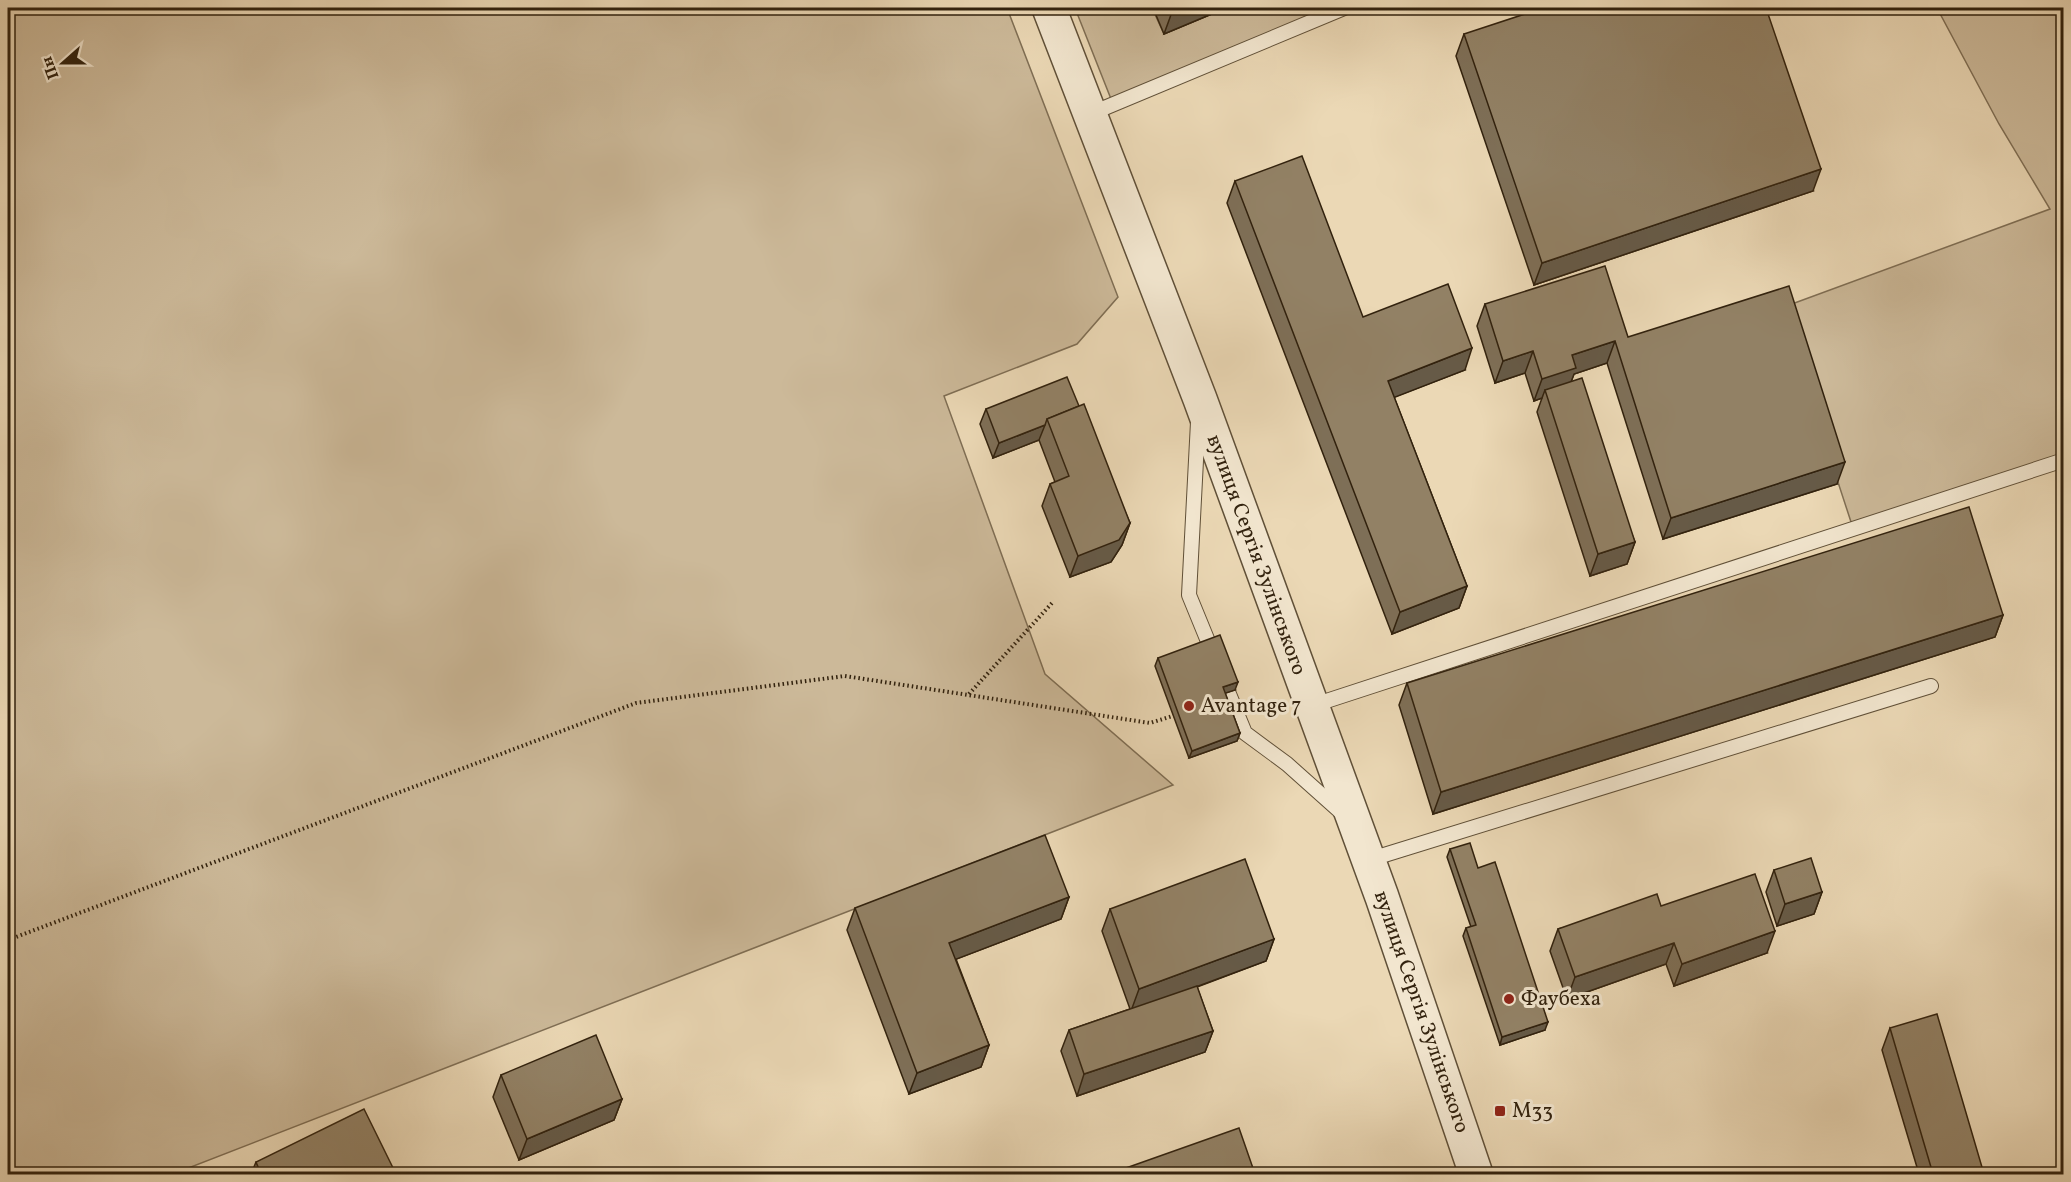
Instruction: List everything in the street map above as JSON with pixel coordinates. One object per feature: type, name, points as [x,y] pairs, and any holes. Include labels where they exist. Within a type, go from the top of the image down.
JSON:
[{"type":"street","name":"вулиця Сергія Зулінського","points":[[1049,8],[1200,399],[1368,860],[1476,1174]]},
{"type":"lane","points":[[1090,114],[1344,8]]},
{"type":"lane","points":[[1200,399],[1189,595],[1245,733],[1287,765],[1355,825]]},
{"type":"lane","points":[[1311,706],[2064,460]]},
{"type":"lane","points":[[1368,860],[1931,686]]},
{"type":"path","points":[[969,695],[1052,603]]},
{"type":"path","points":[[8,940],[636,703],[845,676],[1150,723],[1180,714]]},
{"type":"shaded area","points":[[8,8],[1007,8],[1118,297],[1077,344],[944,396],[1045,674],[1173,785],[173,1174],[8,1174]]},
{"type":"shaded area","points":[[1075,8],[1152,8],[1164,34],[1226,8],[1344,8],[1113,104]]},
{"type":"shaded area","points":[[1937,8],[2060,8],[2064,15],[2063,460],[1853,528],[1781,308],[2050,209],[1999,124]]},
{"type":"building","points":[[1170,8],[1182,8],[1172,12]]},
{"type":"building","points":[[1543,8],[1766,8],[1821,169],[1542,263],[1464,34]]},
{"type":"building","points":[[1302,156],[1363,317],[1448,284],[1472,348],[1388,381],[1467,586],[1400,612],[1235,181]]},
{"type":"building","points":[[1605,266],[1628,337],[1789,286],[1845,462],[1671,518],[1615,341],[1572,355],[1576,368],[1542,379],[1533,351],[1503,361],[1485,304]]},
{"type":"building","points":[[1067,377],[1079,406],[1047,419],[1045,425],[999,443],[986,409]]},
{"type":"building","points":[[1582,378],[1635,542],[1598,554],[1545,390]]},
{"type":"building","points":[[1084,404],[1130,523],[1119,540],[1078,556],[1050,484],[1069,476],[1047,419]]},
{"type":"building","points":[[1969,507],[2003,615],[1441,792],[1407,683]]},
{"type":"building","points":[[1220,635],[1238,682],[1223,687],[1240,733],[1192,751],[1158,658]]},
{"type":"building","points":[[1045,835],[1069,897],[949,943],[989,1045],[917,1073],[855,908]]},
{"type":"building","points":[[1470,843],[1478,868],[1495,862],[1548,1022],[1502,1037],[1466,928],[1476,925],[1450,849]]},
{"type":"building","points":[[1811,858],[1822,892],[1785,904],[1774,870]]},
{"type":"building","points":[[1245,859],[1274,939],[1139,989],[1110,909]]},
{"type":"building","points":[[1755,874],[1775,931],[1682,964],[1674,943],[1575,977],[1558,929],[1657,894],[1661,906]]},
{"type":"building","points":[[1197,986],[1213,1031],[1084,1074],[1069,1030]]},
{"type":"building","points":[[1937,1014],[1984,1174],[1933,1174],[1890,1028]]},
{"type":"building","points":[[596,1035],[622,1099],[527,1139],[501,1075]]},
{"type":"building","points":[[364,1109],[396,1174],[261,1174],[256,1162]]},
{"type":"building","points":[[1239,1128],[1255,1174],[1109,1174]]},
{"type":"building","points":[[189,1168],[192,1174],[176,1174]]},
{"type":"place","name":"Avantage 7","points":[[1189,706]]},
{"type":"place","name":"Фаубеха","points":[[1509,999]]},
{"type":"place","name":"М33","points":[[1500,1111]]}]
